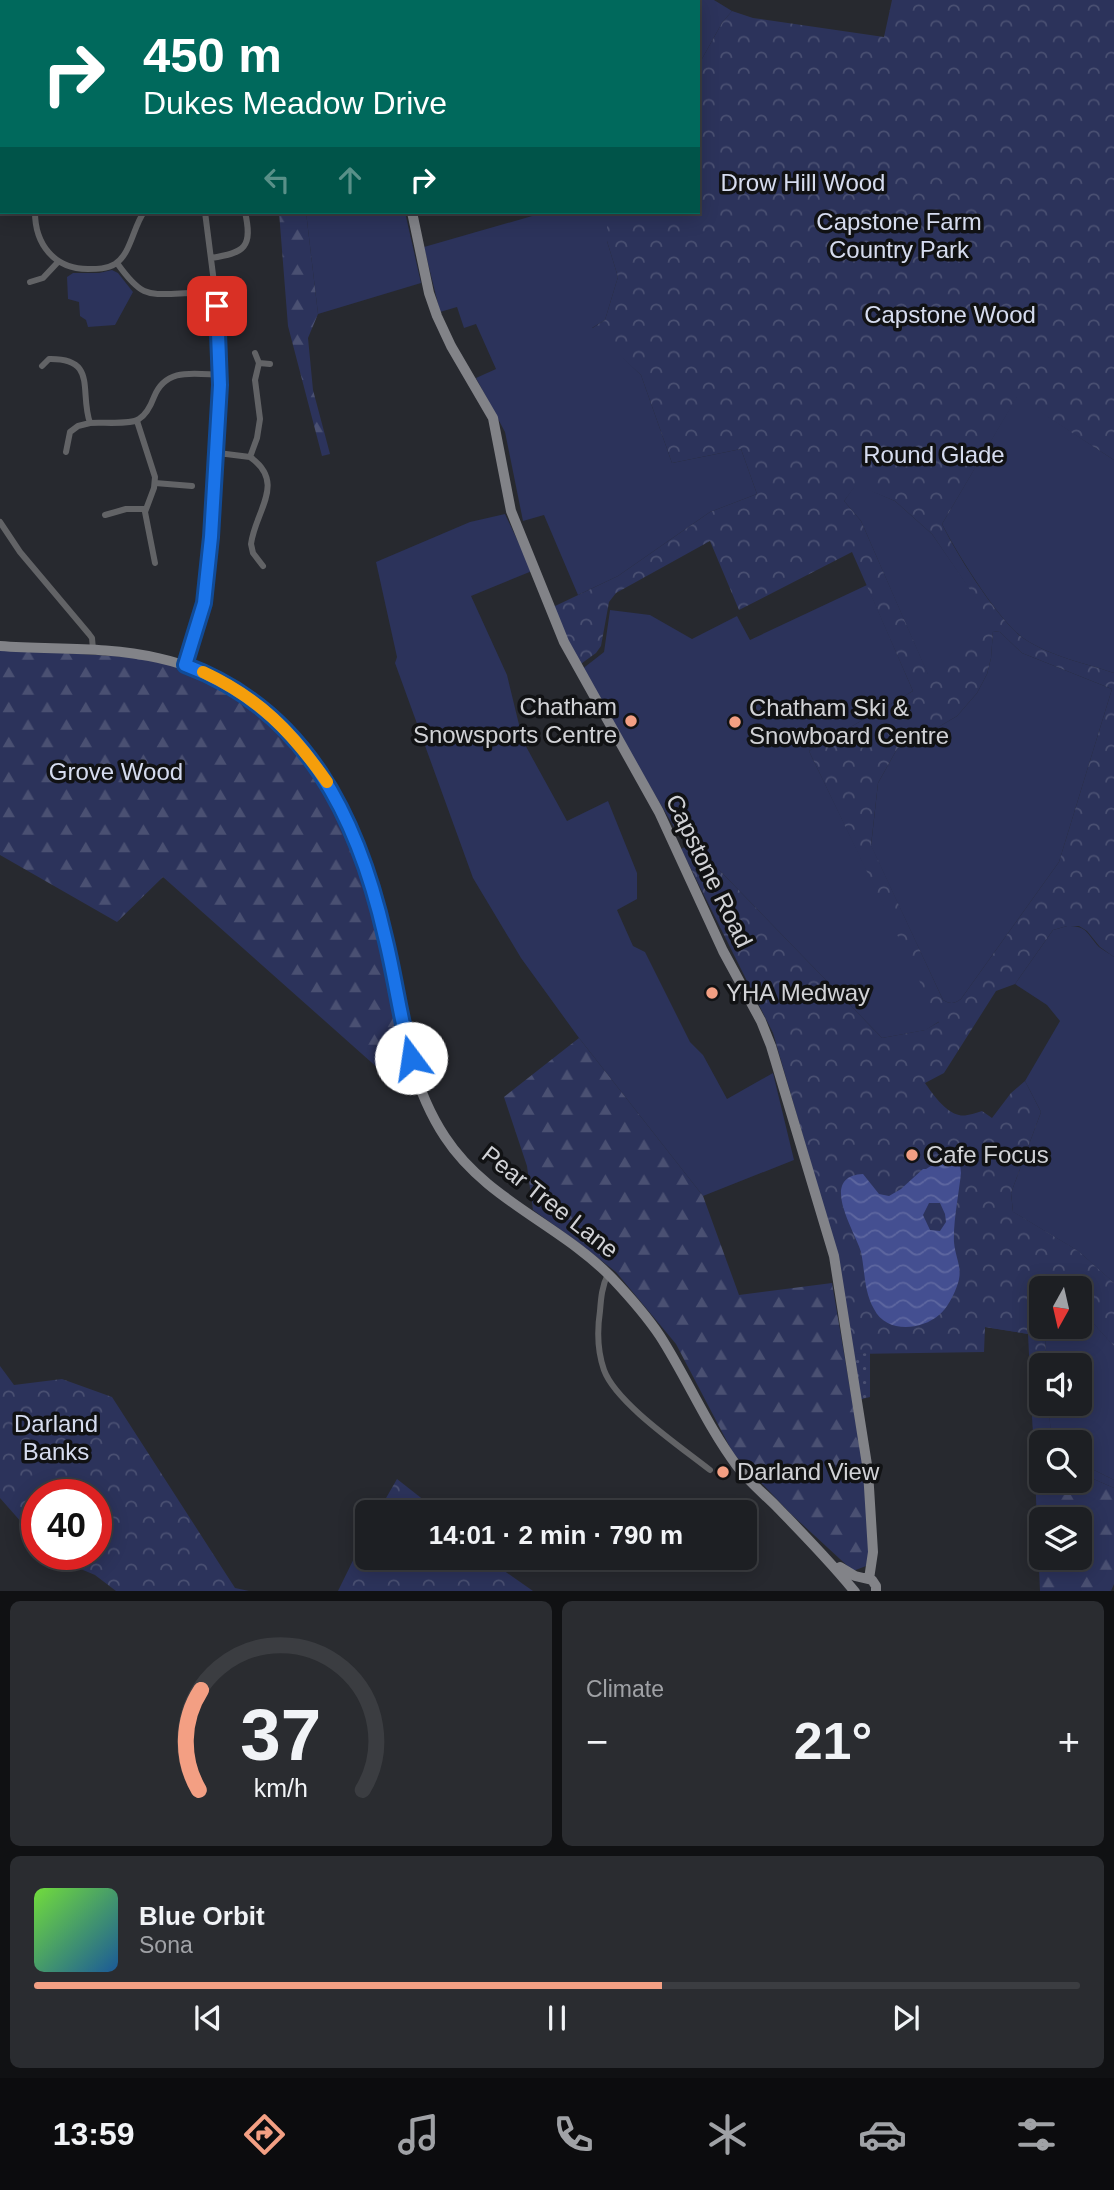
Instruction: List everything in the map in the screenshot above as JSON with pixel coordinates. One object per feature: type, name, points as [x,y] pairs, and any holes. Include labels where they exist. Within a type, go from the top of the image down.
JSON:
[{"type":"street","points":[[35,214],[39,239],[58,261],[71,267],[86,269],[104,268],[117,263],[143,214]]},
{"type":"street","points":[[185,665],[206,590],[218,453],[221,374],[217,306],[205,214]]},
{"type":"street","points":[[211,258],[234,254],[246,244],[249,232],[245,214]]},
{"type":"street","name":"Capstone Road","points":[[412,214],[429,293],[437,316],[451,346],[493,418],[511,511],[547,593],[564,642],[659,812],[723,951],[761,1021],[771,1046],[834,1256],[868,1471],[873,1552],[866,1579]]},
{"type":"street","points":[[30,282],[48,275],[58,261]]},
{"type":"street","points":[[117,263],[131,283],[143,292],[192,293]]},
{"type":"street","points":[[250,457],[260,425],[255,380],[259,363],[255,353]]},
{"type":"street","points":[[42,366],[49,359],[62,359],[80,367],[90,423]]},
{"type":"street","points":[[259,363],[270,364]]},
{"type":"street","points":[[66,452],[70,432],[78,426],[137,421],[148,411],[158,388],[166,379],[185,374],[221,374]]},
{"type":"street","points":[[137,421],[152,465],[155,483],[145,509],[155,563]]},
{"type":"street","points":[[218,453],[250,457],[263,469],[269,481],[251,544],[253,553],[263,566]]},
{"type":"street","points":[[155,483],[192,486]]},
{"type":"street","points":[[105,515],[126,509],[145,509]]},
{"type":"street","points":[[0,522],[20,552],[89,634],[93,649]]},
{"type":"street","name":"Pear Tree Lane","points":[[0,646],[93,649],[142,654],[185,665],[241,692],[284,727],[337,797],[355,835],[385,936],[405,1038],[416,1078],[432,1115],[446,1138],[462,1160],[484,1182],[574,1243],[632,1300],[658,1333],[740,1469],[830,1560],[856,1591]]},
{"type":"street","points":[[608,1274],[604,1282],[596,1334],[604,1369],[611,1383],[643,1416],[710,1470]]},
{"type":"street","name":"Pear Tree Lane","points":[[830,1560],[847,1572],[866,1579]]},
{"type":"street","points":[[856,1591],[857,1584],[866,1579],[875,1583],[876,1591]]},
{"type":"green space","points":[[700,0],[714,0],[732,11],[722,23],[700,62]]},
{"type":"green space","name":"Capstone Farm Country Park","points":[[892,0],[1114,0],[1114,460],[1017,397],[942,524],[990,601],[1023,638],[1055,654],[1114,673],[1114,957],[1079,926],[1053,930],[1015,984],[996,991],[944,1073],[925,1083],[939,1102],[954,1113],[964,1116],[982,1111],[992,1118],[1011,1093],[1025,1081],[1041,1112],[1011,1193],[1013,1212],[1078,1251],[1114,1283],[1114,1346],[1092,1321],[1092,1276],[1029,1276],[1029,1339],[1045,1339],[1046,1353],[1029,1354],[1028,1334],[985,1327],[984,1352],[853,1354],[814,1174],[773,1033],[681,849],[693,843],[882,1038],[925,1030],[939,1022],[809,751],[913,691],[852,552],[739,610],[710,541],[616,593],[609,602],[601,646],[578,666],[553,607],[618,576],[710,512],[757,494],[741,449],[672,463],[641,375],[591,329],[605,320],[618,277],[607,241],[607,214],[700,214],[700,62],[722,23],[732,11],[753,18],[884,37]],"holes":[[[856,485],[895,501],[932,534],[990,619],[928,674],[861,521],[844,501]],[[993,631],[1000,632],[1022,653],[1112,689],[1059,862],[961,999],[950,1003],[943,1000],[871,845],[878,783],[897,749],[957,716],[977,693],[987,674]]]},
{"type":"green space","points":[[279,214],[306,214],[318,314],[308,338],[313,390],[330,454],[322,456],[288,326]]},
{"type":"green space","points":[[306,214],[405,214],[421,283],[318,314]]},
{"type":"green space","points":[[539,214],[607,214],[607,241],[618,277],[605,320],[592,328],[641,375],[672,463],[741,449],[757,494],[710,512],[618,576],[578,595],[544,515],[523,521],[505,432],[476,378],[496,369],[476,324],[464,328],[457,307],[440,312],[424,247]]},
{"type":"green space","points":[[112,270],[118,273],[133,292],[115,325],[88,327],[86,320],[80,316],[79,302],[68,299],[67,277],[73,273]]},
{"type":"green space","points":[[1017,396],[1114,460],[1114,673],[1055,654],[1023,638],[990,601],[942,524]]},
{"type":"green space","points":[[856,484],[895,501],[932,534],[991,619],[928,675],[861,521],[844,501]]},
{"type":"green space","points":[[505,514],[532,571],[471,596],[507,675],[523,741],[567,821],[608,801],[637,873],[637,899],[617,910],[633,946],[645,952],[690,1042],[703,1055],[727,1099],[773,1073],[794,1160],[703,1196],[579,1038],[521,958],[473,878],[395,663],[397,657],[376,562],[470,522]]},
{"type":"green space","points":[[867,585],[913,691],[809,751],[940,1021],[926,1030],[882,1038],[696,846],[685,821],[674,827],[581,670],[604,652],[610,610],[650,615],[692,639],[737,616],[750,640]]},
{"type":"green space","points":[[993,631],[1000,632],[1022,653],[1112,689],[1059,862],[961,999],[950,1003],[943,1000],[871,846],[878,783],[897,749],[957,716],[977,693],[987,674]]},
{"type":"green space","name":"Grove Wood","points":[[0,649],[129,657],[167,664],[217,683],[262,714],[327,792],[363,881],[378,933],[407,1094],[163,877],[117,922],[0,855]]},
{"type":"green space","points":[[1067,926],[1083,929],[1099,947],[1114,957],[1114,1283],[1078,1251],[1013,1212],[1011,1193],[1041,1112],[1025,1081],[1060,1021],[1047,1005],[1015,984],[1053,930]]},
{"type":"green space","points":[[579,1038],[703,1196],[739,1295],[832,1283],[861,1453],[871,1546],[866,1566],[853,1571],[790,1513],[733,1453],[676,1344],[616,1272],[533,1210],[527,1166],[504,1097]]},
{"type":"green space","points":[[1013,1212],[1078,1251],[1114,1283],[1114,1346],[1092,1321],[1092,1276],[1029,1276],[1029,1334],[985,1327],[984,1336],[971,1292]]},
{"type":"green space","points":[[1092,1321],[1114,1346],[1114,1480],[1092,1469],[1092,1430],[1050,1430],[1050,1416],[1092,1416],[1092,1353],[1046,1353],[1045,1339],[1092,1339]]},
{"type":"green space","points":[[1029,1339],[1042,1339],[1042,1353],[1030,1353]]},
{"type":"green space","points":[[870,1353],[870,1397],[858,1400],[853,1354]]},
{"type":"green space","name":"Darland Banks","points":[[0,1366],[14,1385],[62,1379],[112,1397],[235,1588],[249,1591],[116,1591],[95,1575],[83,1570],[112,1570],[112,1479],[21,1479],[21,1522],[0,1498]]},
{"type":"green space","name":"Capstone Farm Country Park","points":[[1032,1416],[1050,1416],[1050,1430],[1033,1430]]},
{"type":"green space","points":[[1033,1416],[1041,1416],[1041,1430],[1033,1430]]},
{"type":"green space","points":[[1092,1469],[1114,1480],[1114,1488],[1092,1478]]},
{"type":"green space","points":[[1092,1478],[1114,1488],[1114,1584],[1111,1591],[1040,1591],[1039,1570],[1092,1570],[1092,1507],[1036,1507],[1036,1493],[1092,1493]]},
{"type":"green space","points":[[397,1479],[424,1500],[385,1500]]},
{"type":"green space","points":[[355,1556],[355,1570],[503,1570],[533,1591],[338,1591]]},
{"type":"water","points":[[945,1160],[960,1164],[954,1234],[960,1272],[958,1283],[953,1296],[939,1315],[923,1324],[895,1326],[879,1317],[871,1302],[861,1252],[843,1206],[843,1184],[850,1177],[863,1174],[879,1194],[889,1196],[923,1169]],"holes":[[[929,1203],[940,1203],[946,1222],[940,1231],[930,1230],[923,1215]]]},
{"type":"slow traffic","points":[[203,672],[248,697],[284,727],[327,782]]},
{"type":"place","name":"Chatham Snowsports Centre","points":[[631,721]]},
{"type":"place","name":"Chatham Ski & Snowboard Centre","points":[[735,722]]},
{"type":"place","name":"YHA Medway","points":[[712,993]]},
{"type":"place","name":"Cafe Focus","points":[[912,1155]]},
{"type":"place","name":"Darland View","points":[[723,1472]]},
{"type":"route","points":[[217,306],[220,385],[211,537],[204,603],[185,665],[248,697],[284,727],[337,797],[355,835],[385,936],[411,1058]]},
{"type":"park label","name":"Drow Hill Wood","points":[[803,183]]},
{"type":"park label","name":"Capstone Wood","points":[[950,315]]},
{"type":"park label","name":"Round Glade","points":[[934,455]]}]
